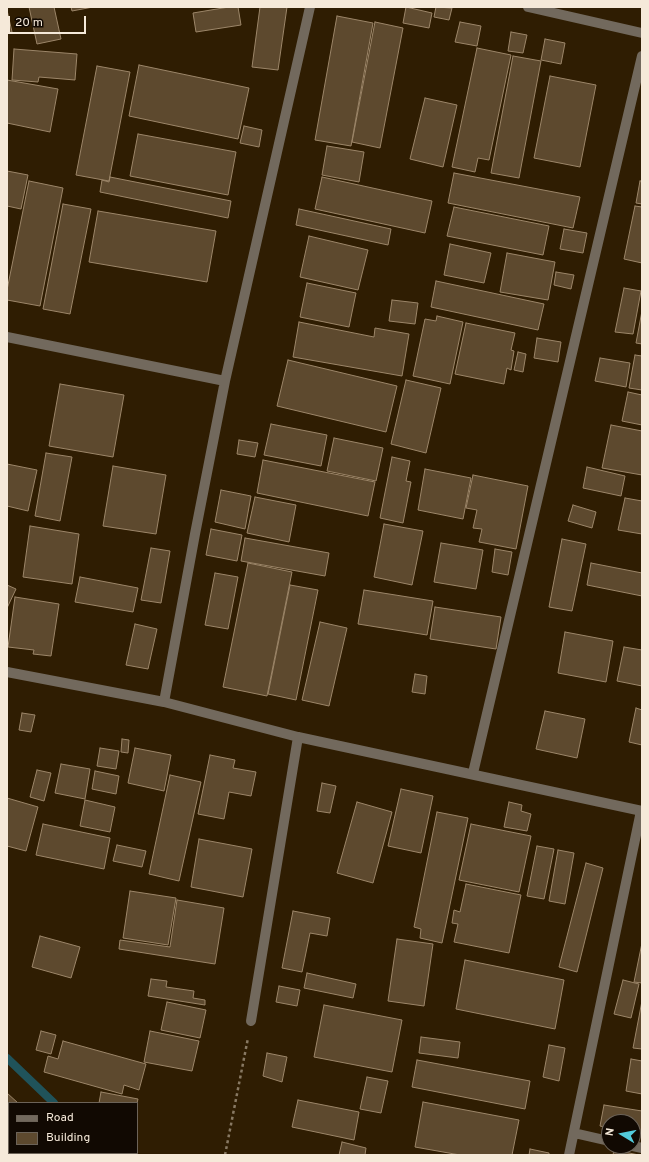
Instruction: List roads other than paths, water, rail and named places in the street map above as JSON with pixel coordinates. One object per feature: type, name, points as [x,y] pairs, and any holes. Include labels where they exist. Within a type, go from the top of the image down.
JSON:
[{"type":"street","points":[[164,702],[225,381],[310,7]]},
{"type":"street","points":[[528,7],[642,33]]},
{"type":"street","points":[[473,773],[642,56]]},
{"type":"street","points":[[7,337],[225,381]]},
{"type":"street","points":[[7,672],[164,702],[298,737],[473,773],[642,811],[570,1155]]},
{"type":"street","points":[[251,1021],[298,737]]},
{"type":"street","points":[[574,1133],[601,1138]]},
{"type":"waterway","points":[[7,1058],[53,1102]]}]
